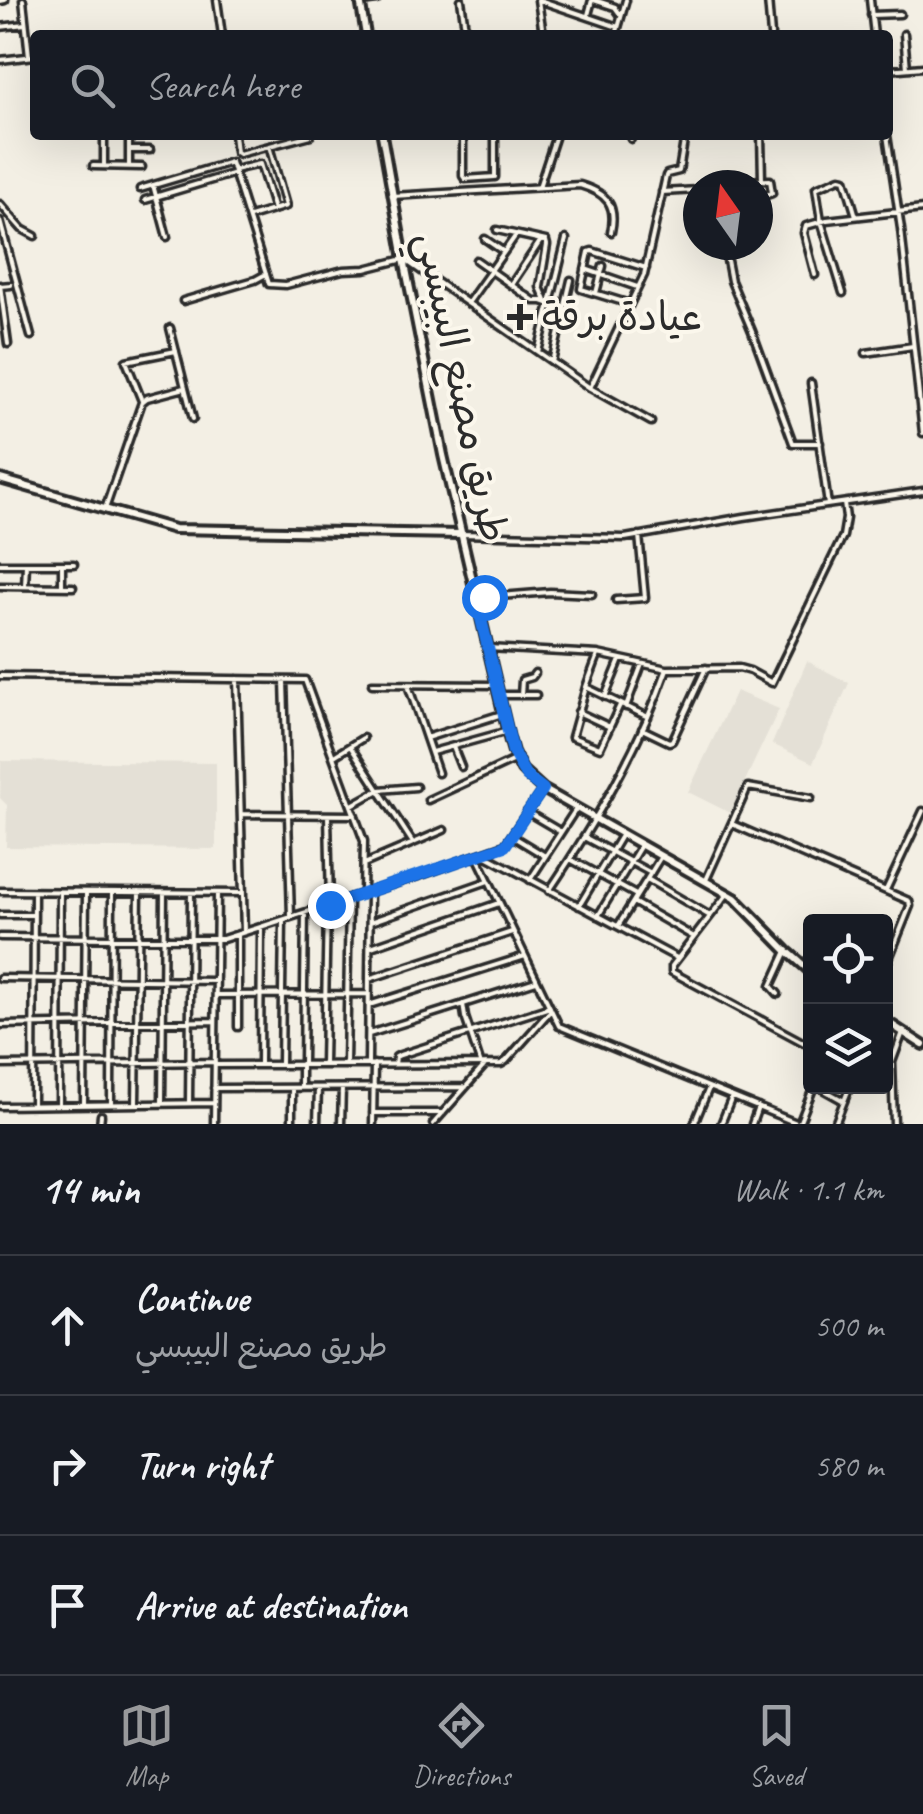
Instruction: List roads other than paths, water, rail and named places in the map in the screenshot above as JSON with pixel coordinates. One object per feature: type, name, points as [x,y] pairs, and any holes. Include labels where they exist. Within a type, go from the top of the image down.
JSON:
[{"type":"main road","points":[[361,1],[365,30]]},
{"type":"main road","name":"طريق مصنع البيبسي","points":[[383,140],[460,534],[516,760],[526,776],[543,789],[728,893],[803,965]]},
{"type":"main road","points":[[0,479],[180,529],[460,534]]},
{"type":"main road","points":[[893,1026],[923,1045]]},
{"type":"street","points":[[23,0],[30,45]]},
{"type":"street","points":[[217,0],[221,30]]},
{"type":"street","points":[[361,1],[377,0]]},
{"type":"street","points":[[460,0],[465,30]]},
{"type":"street","points":[[543,30],[538,0],[618,27]]},
{"type":"street","points":[[587,16],[593,0],[615,7],[622,16]]},
{"type":"street","points":[[617,30],[626,0]]},
{"type":"street","points":[[768,0],[770,30]]},
{"type":"street","points":[[870,0],[874,30]]},
{"type":"street","points":[[872,15],[900,14]]},
{"type":"street","points":[[0,27],[26,24]]},
{"type":"street","points":[[904,34],[907,68]]},
{"type":"street","points":[[0,60],[30,56]]},
{"type":"street","points":[[893,69],[923,67]]},
{"type":"street","points":[[104,140],[104,166]]},
{"type":"street","points":[[129,166],[130,140]]},
{"type":"street","points":[[235,140],[239,154],[292,140]]},
{"type":"street","points":[[275,140],[276,144]]},
{"type":"street","points":[[463,140],[465,179],[494,177],[494,140]]},
{"type":"street","points":[[539,187],[554,140]]},
{"type":"street","points":[[590,388],[646,268],[666,174],[679,171],[684,140]]},
{"type":"street","points":[[761,140],[762,170]]},
{"type":"street","points":[[888,140],[923,433]]},
{"type":"street","points":[[250,217],[286,204],[269,146]]},
{"type":"street","points":[[130,150],[150,150]]},
{"type":"street","points":[[140,189],[230,162],[269,284],[286,285],[404,259],[590,388],[650,422]]},
{"type":"street","points":[[145,200],[258,164],[274,210]]},
{"type":"street","points":[[93,166],[142,167]]},
{"type":"street","points":[[263,171],[275,167]]},
{"type":"street","points":[[842,293],[821,221],[816,188],[840,178],[846,182],[856,216]]},
{"type":"street","points":[[153,185],[167,237]]},
{"type":"street","points":[[392,196],[576,185],[592,189],[612,206],[611,232]]},
{"type":"street","points":[[662,192],[683,191]]},
{"type":"street","points":[[0,205],[35,236]]},
{"type":"street","points":[[815,275],[806,226],[923,209]]},
{"type":"street","points":[[0,221],[31,336]]},
{"type":"street","points":[[497,230],[548,244],[540,287],[549,304]]},
{"type":"street","points":[[468,303],[516,234]]},
{"type":"street","points":[[538,352],[566,239]]},
{"type":"street","points":[[485,240],[504,252]]},
{"type":"street","points":[[510,285],[541,240]]},
{"type":"street","points":[[630,304],[581,288],[589,252],[646,268]]},
{"type":"street","points":[[476,260],[533,300],[565,310]]},
{"type":"street","points":[[727,260],[732,284],[794,443],[820,442]]},
{"type":"street","points":[[596,293],[603,266]]},
{"type":"street","points":[[585,269],[638,288]]},
{"type":"street","points":[[183,301],[266,274]]},
{"type":"street","points":[[552,362],[571,280]]},
{"type":"street","points":[[8,344],[0,286],[11,285]]},
{"type":"street","points":[[170,328],[193,419]]},
{"type":"street","points":[[866,353],[923,349]]},
{"type":"street","points":[[142,402],[126,361],[176,351]]},
{"type":"street","points":[[811,383],[828,505]]},
{"type":"street","points":[[105,509],[142,402],[185,388]]},
{"type":"street","points":[[460,534],[620,538],[923,492]]},
{"type":"street","points":[[487,648],[598,654],[668,669],[750,670],[772,683],[844,536],[844,502]]},
{"type":"street","points":[[616,600],[645,598],[639,535]]},
{"type":"street","points":[[0,564],[74,564]]},
{"type":"street","points":[[25,586],[26,564]]},
{"type":"street","points":[[62,564],[62,586]]},
{"type":"street","points":[[0,586],[73,586]]},
{"type":"street","points":[[476,598],[550,592],[592,594]]},
{"type":"street","points":[[598,654],[572,735],[600,748],[642,664]]},
{"type":"street","points":[[605,697],[620,660]]},
{"type":"street","points":[[642,729],[672,741],[706,668]]},
{"type":"street","points":[[550,890],[623,768],[668,669]]},
{"type":"street","points":[[521,695],[522,680],[534,672]]},
{"type":"street","points":[[0,676],[306,681],[364,840],[370,922],[373,1124]]},
{"type":"street","points":[[237,679],[243,893],[238,1027]]},
{"type":"street","points":[[284,680],[290,917]]},
{"type":"street","points":[[372,684],[496,685]]},
{"type":"street","points":[[408,685],[438,773]]},
{"type":"street","points":[[586,687],[648,717]]},
{"type":"street","points":[[499,695],[536,695]]},
{"type":"street","points":[[578,712],[610,727]]},
{"type":"street","points":[[426,738],[504,713]]},
{"type":"street","points":[[432,752],[508,731]]},
{"type":"street","points":[[334,756],[363,738]]},
{"type":"street","points":[[350,746],[414,843]]},
{"type":"street","points":[[453,747],[461,767]]},
{"type":"street","points":[[428,800],[516,760]]},
{"type":"street","points":[[352,805],[379,790],[416,787]]},
{"type":"street","points":[[706,881],[748,787],[810,798]]},
{"type":"street","points":[[0,938],[216,940],[505,846],[543,789]]},
{"type":"street","points":[[530,880],[576,808]]},
{"type":"street","points":[[886,890],[923,810]]},
{"type":"street","points":[[527,812],[561,832]]},
{"type":"street","points":[[241,814],[356,815]]},
{"type":"street","points":[[324,1064],[328,815]]},
{"type":"street","points":[[732,824],[909,901],[893,948]]},
{"type":"street","points":[[364,864],[444,830]]},
{"type":"street","points":[[579,906],[622,834]]},
{"type":"street","points":[[512,836],[544,856]]},
{"type":"street","points":[[584,837],[651,873]]},
{"type":"street","points":[[598,916],[641,845]]},
{"type":"street","points":[[480,855],[488,880],[559,1026],[799,1124],[812,1094]]},
{"type":"street","points":[[480,855],[678,958]]},
{"type":"street","points":[[618,926],[661,856]]},
{"type":"street","points":[[570,859],[636,894]]},
{"type":"street","points":[[647,879],[710,916]]},
{"type":"street","points":[[370,922],[488,880]]},
{"type":"street","points":[[0,891],[243,893]]},
{"type":"street","points":[[32,1105],[34,892]]},
{"type":"street","points":[[59,1105],[60,892]]},
{"type":"street","points":[[136,1104],[139,892]]},
{"type":"street","points":[[84,1104],[86,893]]},
{"type":"street","points":[[110,1104],[112,893]]},
{"type":"street","points":[[162,1103],[164,893]]},
{"type":"street","points":[[188,1103],[190,893]]},
{"type":"street","points":[[214,1124],[216,893]]},
{"type":"street","points":[[728,893],[672,966],[672,972],[803,1042]]},
{"type":"street","points":[[346,1064],[349,899]]},
{"type":"street","points":[[632,902],[694,937]]},
{"type":"street","points":[[370,948],[499,903]]},
{"type":"street","points":[[301,1088],[304,913]]},
{"type":"street","points":[[0,915],[34,915]]},
{"type":"street","points":[[281,1064],[283,920]]},
{"type":"street","points":[[260,1064],[261,926]]},
{"type":"street","points":[[369,979],[513,931]]},
{"type":"street","points":[[778,994],[771,987],[787,951]]},
{"type":"street","points":[[369,1005],[525,956]]},
{"type":"street","points":[[0,978],[216,981]]},
{"type":"street","points":[[369,1034],[537,980]]},
{"type":"street","points":[[217,995],[369,994]]},
{"type":"street","points":[[463,1004],[484,1064]]},
{"type":"street","points":[[395,1064],[400,1054],[551,1009]]},
{"type":"street","points":[[0,1065],[505,1062],[551,1009]]},
{"type":"street","points":[[0,1025],[216,1021]]},
{"type":"street","points":[[893,1060],[903,1032]]},
{"type":"street","points":[[434,1124],[484,1064]]},
{"type":"street","points":[[214,1088],[466,1087]]},
{"type":"street","points":[[292,1088],[292,1124]]},
{"type":"street","points":[[317,1124],[318,1088]]},
{"type":"street","points":[[341,1124],[342,1088]]},
{"type":"street","points":[[694,1124],[709,1088]]},
{"type":"street","points":[[831,1094],[844,1101]]},
{"type":"street","points":[[835,1124],[847,1094]]},
{"type":"street","points":[[891,1094],[894,1124]]},
{"type":"street","points":[[720,1124],[732,1097]]},
{"type":"street","points":[[0,1106],[214,1103]]},
{"type":"street","points":[[752,1124],[758,1107]]},
{"type":"street","points":[[373,1113],[443,1113]]},
{"type":"street","points":[[100,1115],[100,1124]]},
{"type":"place","name":"عيادة برقة","points":[[520,317]]}]
